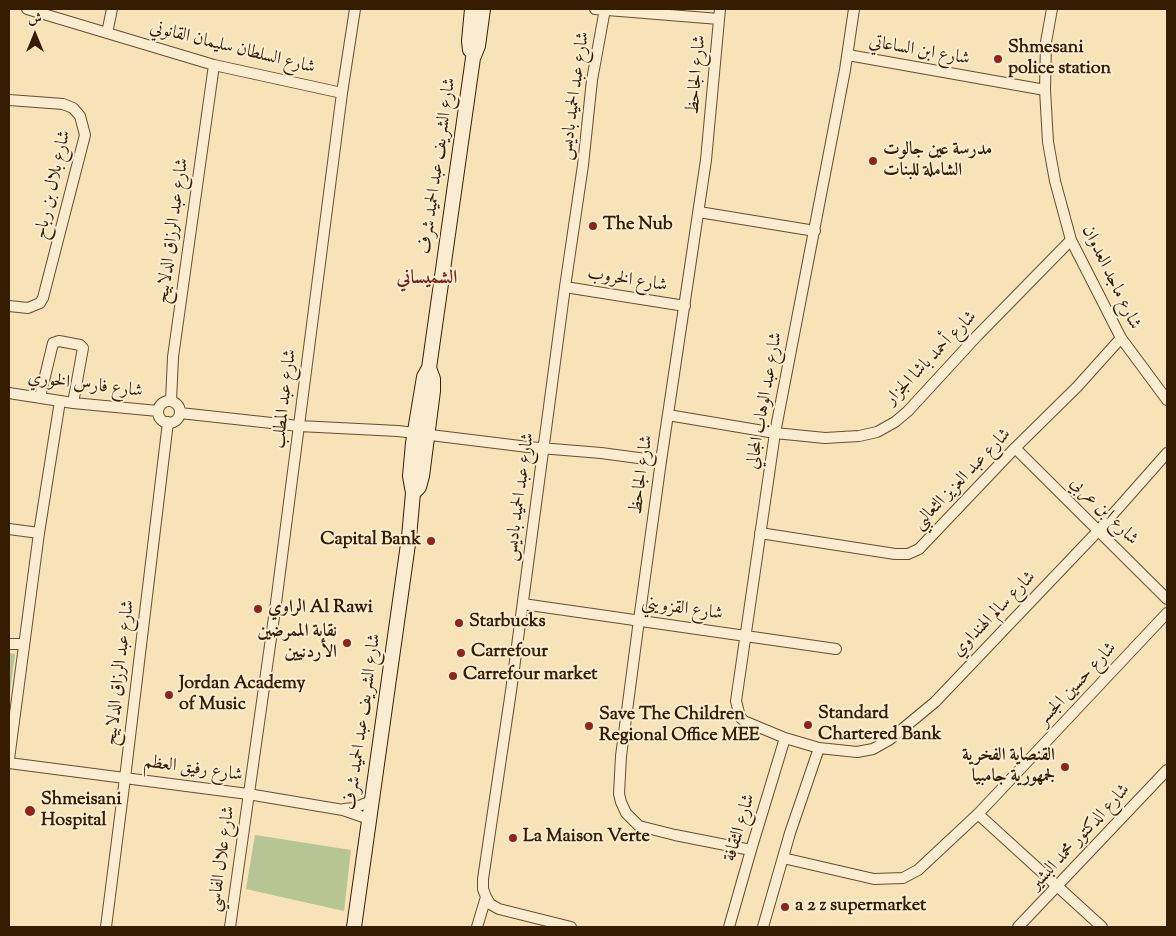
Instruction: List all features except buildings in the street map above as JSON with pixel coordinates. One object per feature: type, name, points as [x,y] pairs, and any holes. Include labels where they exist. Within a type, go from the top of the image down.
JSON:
[{"type":"street","name":"شارع السلطان سليمان القانوني","points":[[27,9],[214,65],[342,93]]},
{"type":"street","points":[[107,33],[112,9]]},
{"type":"street","name":"شارع عبد المطلب","points":[[248,794],[342,93],[355,9]]},
{"type":"street","name":"شارع الشريف عبد الحميد شرف","points":[[472,9],[469,41],[473,58]]},
{"type":"street","name":"شارع الشريف عبد الحميد شرف","points":[[354,927],[414,493],[421,482],[421,434],[433,386],[433,379],[429,368],[473,58],[478,46],[483,9]]},
{"type":"street","points":[[602,9],[719,14]]},
{"type":"street","name":"شارع عبد الحميد باديس","points":[[486,897],[483,889],[483,879],[523,604],[583,165],[602,9]]},
{"type":"street","name":"شارع عبد الوهاب المجالي","points":[[819,748],[785,738],[744,721],[737,711],[736,701],[775,433],[848,55],[854,9]]},
{"type":"street","name":"شارع ماجد العدوان","points":[[1052,9],[1046,42],[1044,90],[1048,142],[1055,181],[1071,240],[1121,338],[1167,400]]},
{"type":"street","name":"شارع الجاحظ","points":[[719,14],[712,106],[699,212],[660,461],[621,756],[619,794],[622,808],[640,826],[751,850]]},
{"type":"street","name":"شارع ابن الساعاتي","points":[[848,55],[1044,90]]},
{"type":"street","name":"شارع عبد الرزاق الدلابيح","points":[[171,401],[174,356],[214,65]]},
{"type":"street","name":"شارع بلال بن رباح","points":[[9,100],[63,104],[73,108],[80,116],[85,135],[43,298],[40,303],[28,308],[9,306]]},
{"type":"street","points":[[699,212],[815,231]]},
{"type":"street","name":"شارع أحمد باشا الجزار","points":[[668,415],[775,433],[841,438],[877,432],[895,422],[908,411],[977,336],[1071,240]]},
{"type":"street","name":"شارع الخروب","points":[[565,288],[685,306]]},
{"type":"street","name":"شارع عبد العزيز الثعالبي","points":[[760,533],[895,554],[908,554],[920,549],[1121,338]]},
{"type":"street","points":[[40,397],[53,343],[59,341],[80,345],[83,348],[73,402]]},
{"type":"street","name":"شارع فارس الخوري","points":[[9,393],[60,401],[158,411]]},
{"type":"street","points":[[9,761],[39,533],[60,401]]},
{"type":"street","points":[[171,401],[177,404],[180,412],[174,421],[168,422],[160,419],[158,411],[161,404],[171,401]]},
{"type":"street","points":[[180,412],[298,426],[421,434],[660,461]]},
{"type":"street","name":"شارع عبد الرزاق الدلابيح","points":[[106,927],[168,422]]},
{"type":"street","name":"شارع ابن عربي","points":[[1015,448],[1167,599]]},
{"type":"street","name":"شارع سالم الهنداوي","points":[[819,748],[857,752],[873,749],[889,740],[935,702],[1098,532],[1167,453]]},
{"type":"street","points":[[9,529],[39,533]]},
{"type":"street","name":"شارع القزويني","points":[[523,604],[836,648]]},
{"type":"street","name":"شارع حسين الجسر","points":[[783,858],[874,879],[903,878],[918,870],[978,814],[1167,614]]},
{"type":"street","points":[[9,644],[24,644]]},
{"type":"street","name":"شارع الثقافة","points":[[729,927],[785,738]]},
{"type":"street","points":[[763,927],[790,833],[819,748]]},
{"type":"street","name":"شارع رفيق العظم","points":[[9,761],[186,787],[248,794],[343,810],[369,819]]},
{"type":"street","name":"شارع الدكتور محمد البشير","points":[[1018,927],[1167,770]]},
{"type":"street","name":"شارع علال الفاسي","points":[[230,927],[248,794]]},
{"type":"street","name":"شارع رفيق العظم","points":[[343,810],[372,801]]},
{"type":"street","points":[[978,814],[1102,927]]},
{"type":"street","points":[[477,927],[486,897]]},
{"type":"street","points":[[486,897],[490,904],[499,909],[571,927]]},
{"type":"green space","points":[[9,653],[15,654],[9,701]]},
{"type":"green space","points":[[255,835],[351,850],[344,911],[246,889]]},
{"type":"place","name":"Shmesani police station","points":[[998,59]]},
{"type":"place","name":"مدرسة عين جالوت الشاملة للبنات","points":[[873,161]]},
{"type":"place","name":"The Nub","points":[[593,226]]},
{"type":"place","name":"Capital Bank","points":[[431,541]]},
{"type":"place","name":"الراوي Al Rawi","points":[[258,609]]},
{"type":"place","name":"Starbucks","points":[[459,623]]},
{"type":"place","name":"نقابة الممرضين الأردنيين","points":[[347,643]]},
{"type":"place","name":"Carrefour","points":[[461,653]]},
{"type":"place","name":"Carrefour market","points":[[453,676]]},
{"type":"place","name":"Jordan Academy of Music","points":[[169,695]]},
{"type":"place","name":"Standard Chartered Bank","points":[[808,725]]},
{"type":"place","name":"Save The Children Regional Office MEE","points":[[589,726]]},
{"type":"place","name":"القنصاية الفخرية لجمهورية جامبيا","points":[[1065,767]]},
{"type":"place","name":"Shmeisani Hospital","points":[[30,811]]},
{"type":"place","name":"La Maison Verte","points":[[513,838]]},
{"type":"place","name":"a 2 z supermarket","points":[[785,907]]},
{"type":"district","name":"الشميساني","points":[[427,280]]}]
